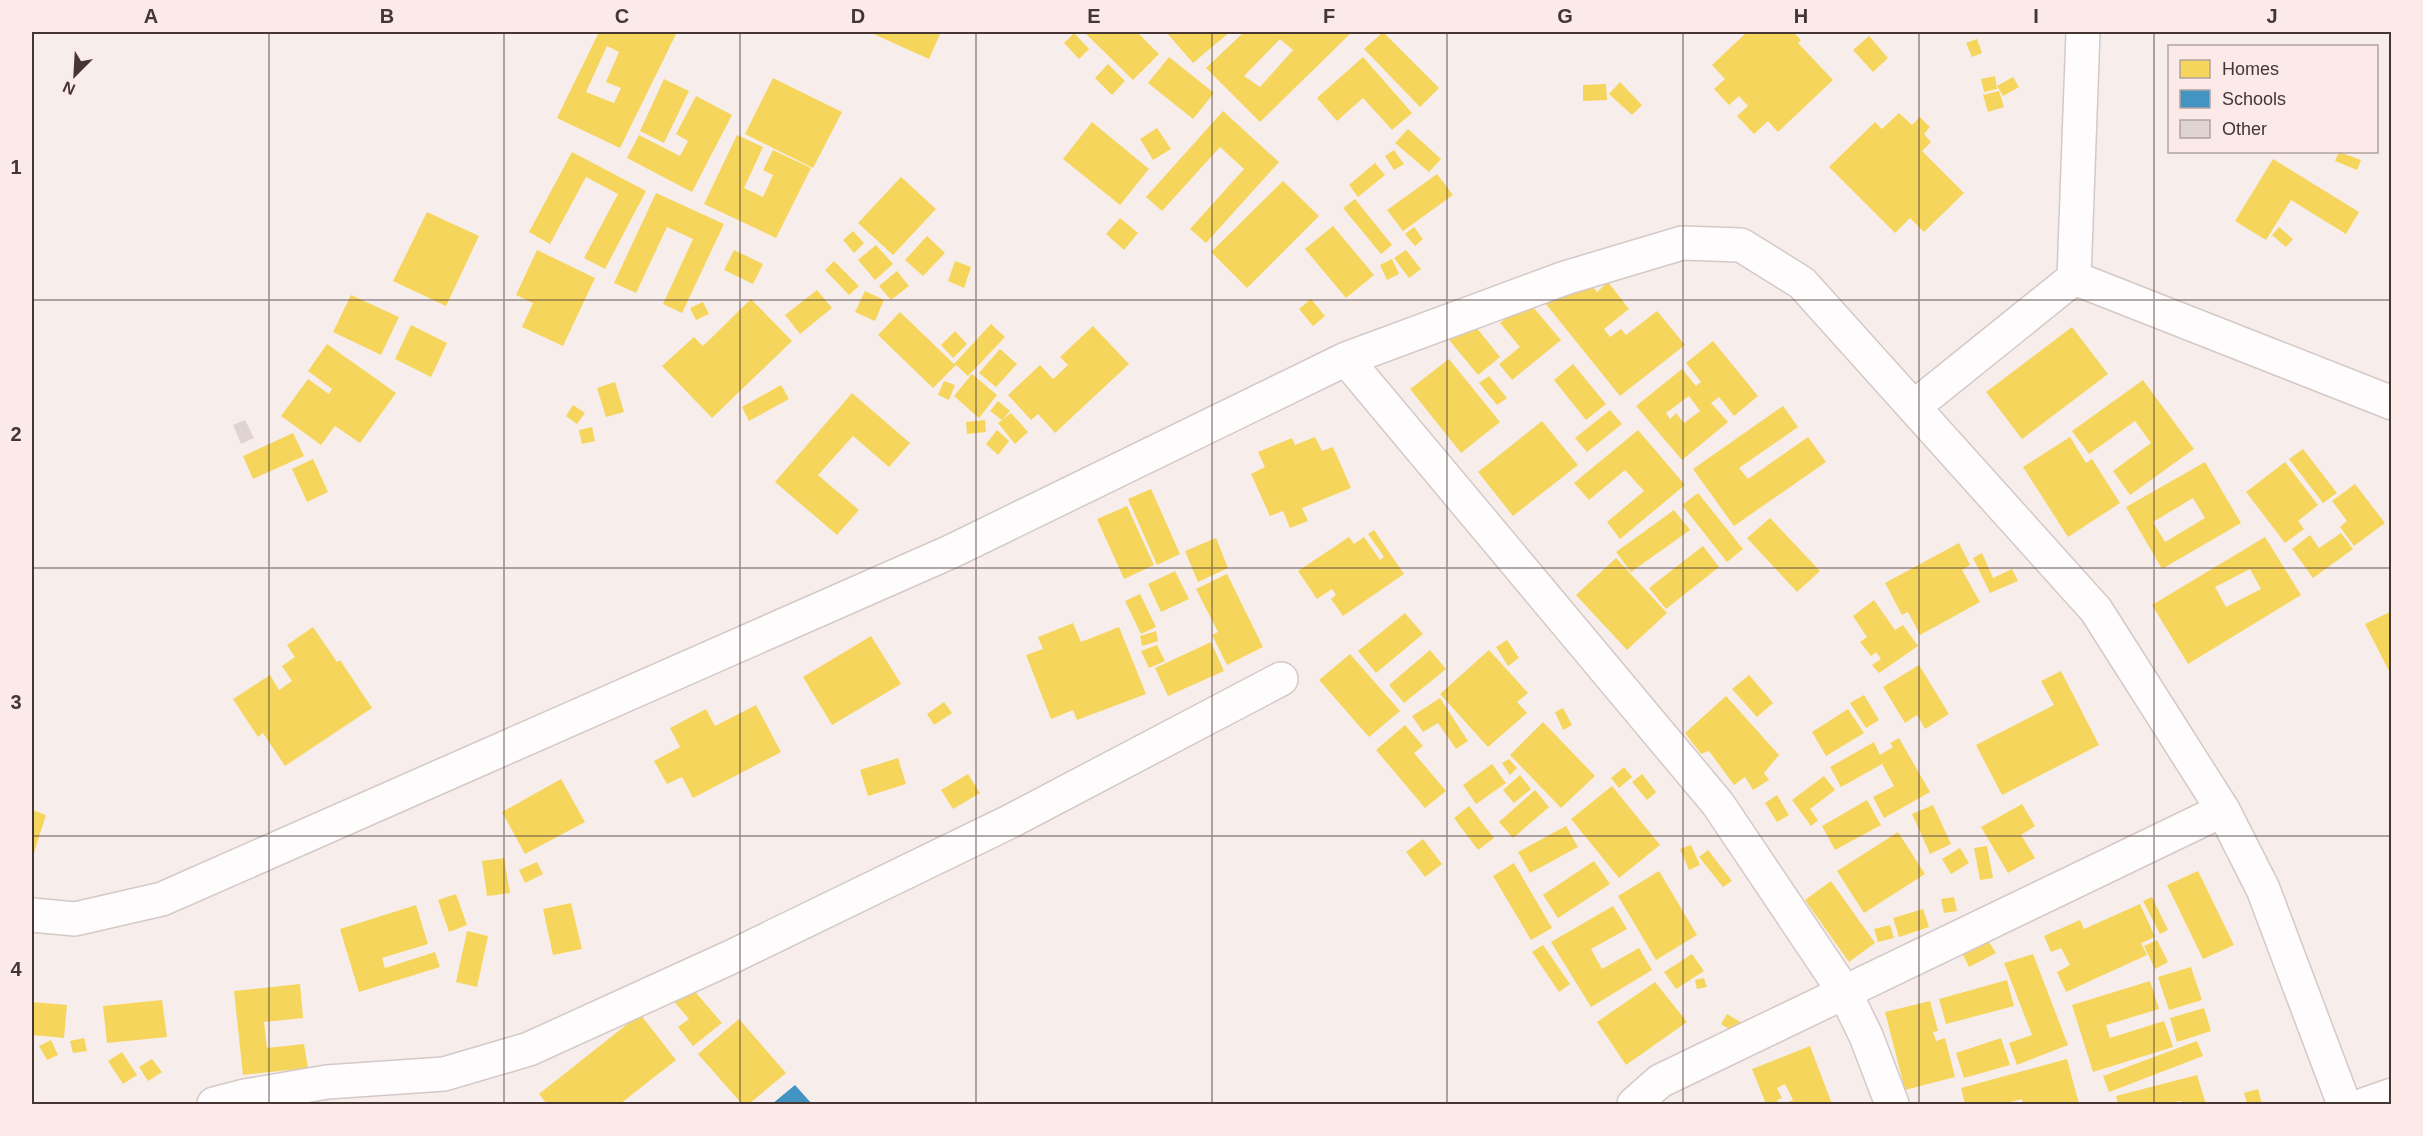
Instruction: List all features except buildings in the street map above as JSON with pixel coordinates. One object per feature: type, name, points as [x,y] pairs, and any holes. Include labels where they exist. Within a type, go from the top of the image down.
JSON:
[{"type":"street","points":[[1915,406],[2074,278],[2083,32]]},
{"type":"street","points":[[32,915],[75,918],[162,899],[950,552],[1346,359],[1565,278],[1682,243],[1741,245],[1802,283],[2096,610],[2223,810],[2263,889],[2344,1104]]},
{"type":"street","points":[[2074,278],[2391,403]]},
{"type":"street","points":[[1346,359],[1719,804],[1845,993],[1866,1036],[1892,1104]]},
{"type":"street","points":[[214,1104],[245,1096],[327,1082],[444,1074],[529,1049],[729,958],[1011,821],[1281,679]]},
{"type":"street","points":[[1634,1104],[1660,1081],[2223,810]]},
{"type":"street","points":[[2366,1104],[2391,1095]]}]
